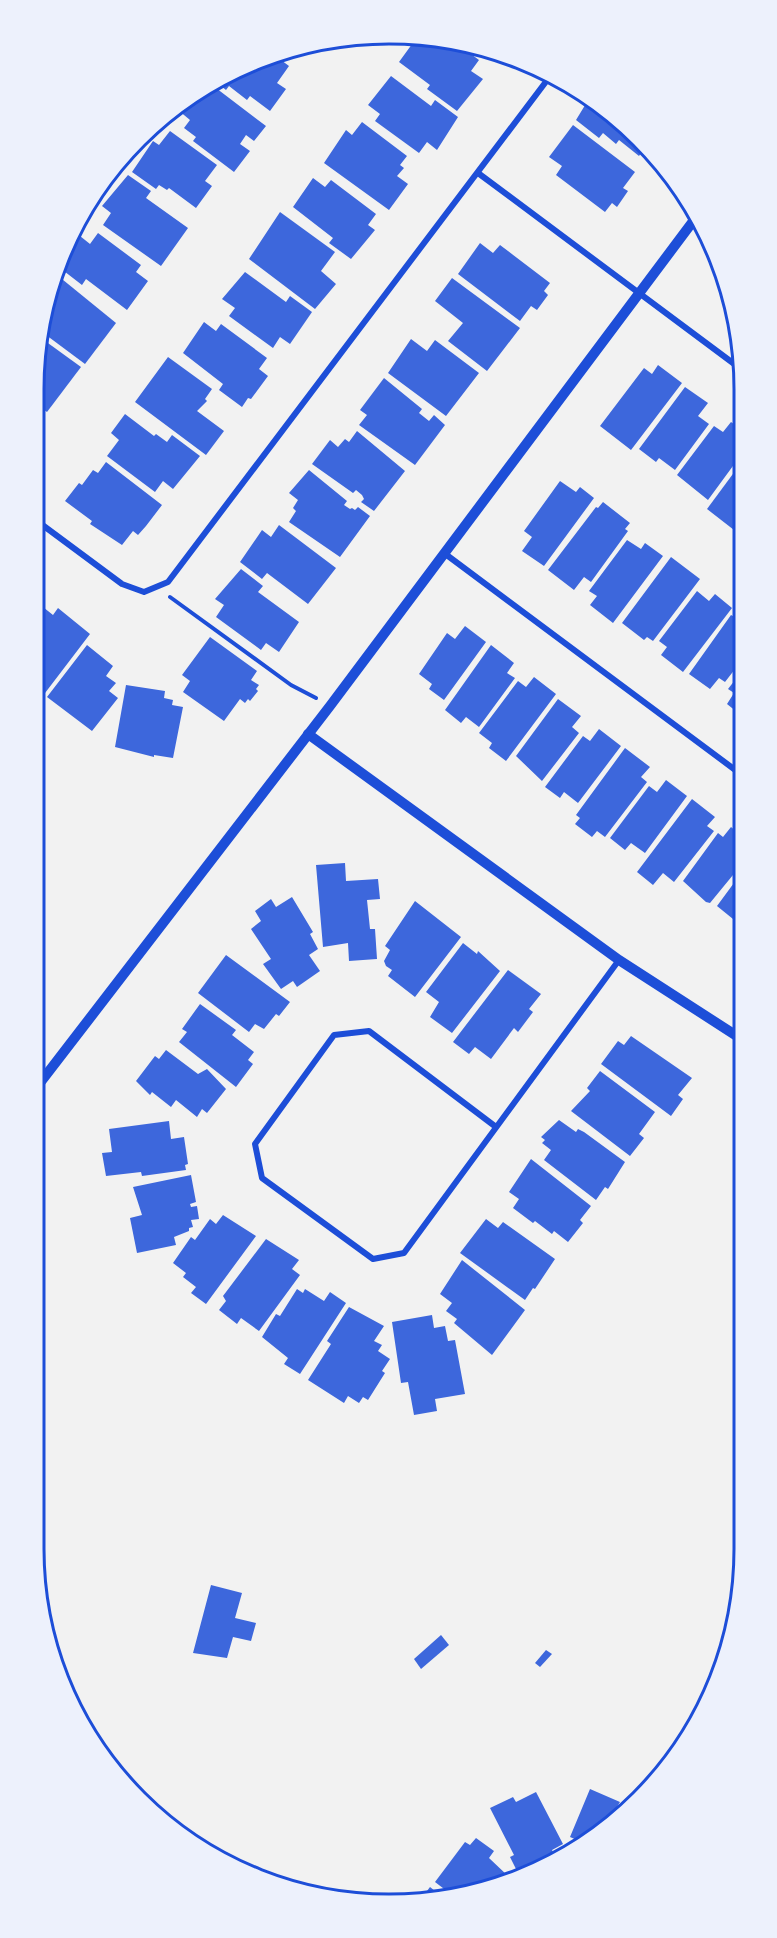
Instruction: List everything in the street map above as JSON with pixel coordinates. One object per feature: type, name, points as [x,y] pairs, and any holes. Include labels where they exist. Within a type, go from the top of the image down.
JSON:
[{"type":"street","points":[[44,526],[122,584],[144,592],[168,582],[546,82]]},
{"type":"street","points":[[478,173],[733,363]]},
{"type":"street","points":[[44,1078],[330,706],[691,224]]},
{"type":"street","points":[[444,553],[734,769]]},
{"type":"street","points":[[308,734],[618,960],[734,1034]]},
{"type":"street","points":[[496,1127],[369,1031],[334,1035],[255,1144],[262,1178],[373,1259],[404,1253],[618,960]]},
{"type":"path","points":[[156,587],[291,685],[330,706]]},
{"type":"building","points":[[412,44],[456,50],[470,53],[479,60],[471,71],[483,79],[457,111],[427,89],[430,85],[399,62]]},
{"type":"building","points":[[282,61],[289,66],[277,83],[286,89],[270,111],[250,96],[247,100],[229,86],[226,90],[222,87],[256,70]]},
{"type":"building","points":[[391,76],[431,106],[435,100],[458,117],[437,150],[427,142],[419,153],[375,121],[380,114],[368,105]]},
{"type":"building","points":[[217,89],[266,126],[254,141],[246,135],[240,144],[250,151],[234,172],[193,141],[196,137],[184,128],[190,120],[181,113]]},
{"type":"building","points":[[585,105],[616,129],[641,154],[639,156],[619,140],[616,144],[603,133],[599,138],[576,120]]},
{"type":"building","points":[[362,122],[407,156],[400,165],[404,168],[397,176],[408,184],[389,210],[324,163],[346,130],[352,135]]},
{"type":"building","points":[[573,125],[635,172],[623,188],[628,191],[617,207],[612,203],[605,212],[556,175],[562,166],[549,157]]},
{"type":"building","points":[[170,131],[217,165],[205,181],[212,186],[196,208],[169,188],[167,190],[159,185],[156,189],[132,172],[153,141],[159,145]]},
{"type":"building","points":[[128,175],[151,191],[146,198],[188,228],[161,266],[103,225],[111,213],[102,206]]},
{"type":"building","points":[[313,178],[325,187],[331,180],[376,214],[368,225],[375,230],[351,259],[329,243],[333,238],[293,207]]},
{"type":"building","points":[[280,212],[335,252],[321,271],[336,284],[315,309],[249,259]]},
{"type":"building","points":[[98,233],[141,265],[136,272],[148,281],[127,310],[86,279],[82,285],[64,271],[80,236],[90,244]]},
{"type":"building","points":[[480,243],[493,253],[500,245],[550,283],[544,291],[548,295],[537,310],[531,306],[520,321],[458,274]]},
{"type":"building","points":[[245,272],[286,302],[290,296],[312,312],[290,344],[280,337],[273,348],[229,316],[235,308],[222,299]]},
{"type":"building","points":[[452,278],[520,328],[487,371],[448,341],[463,323],[435,301]]},
{"type":"building","points":[[62,279],[116,323],[85,364],[47,336]]},
{"type":"building","points":[[204,322],[216,331],[221,324],[267,358],[259,369],[268,376],[242,407],[219,390],[223,384],[183,353]]},
{"type":"building","points":[[411,339],[427,351],[435,340],[479,373],[446,416],[388,373]]},
{"type":"building","points":[[46,342],[81,367],[47,412],[44,410]]},
{"type":"building","points":[[168,357],[212,389],[205,399],[207,401],[197,411],[224,431],[206,455],[135,402]]},
{"type":"building","points":[[658,365],[682,383],[631,450],[600,426],[644,368],[652,374]]},
{"type":"building","points":[[384,378],[422,409],[419,413],[429,421],[434,415],[445,425],[415,465],[359,425],[367,415],[360,410]]},
{"type":"building","points":[[685,387],[708,403],[698,416],[709,424],[675,470],[659,458],[656,462],[639,449]]},
{"type":"building","points":[[125,414],[154,436],[156,434],[167,442],[172,435],[200,456],[173,489],[163,481],[155,492],[107,456],[119,440],[111,433]]},
{"type":"building","points":[[731,422],[734,424],[734,465],[708,500],[677,475],[714,426],[723,432]]},
{"type":"building","points":[[357,431],[405,471],[374,511],[361,502],[364,499],[356,490],[353,493],[312,464],[330,440],[338,447],[345,439],[349,442]]},
{"type":"building","points":[[106,462],[162,505],[138,535],[133,531],[122,545],[90,524],[92,521],[65,501],[79,483],[82,485],[93,470],[98,473]]},
{"type":"building","points":[[309,470],[347,501],[344,505],[355,510],[358,507],[370,516],[340,557],[289,522],[296,511],[293,508],[298,500],[289,493]]},
{"type":"building","points":[[734,472],[734,530],[707,509]]},
{"type":"building","points":[[560,481],[576,492],[580,487],[594,498],[544,566],[522,551],[532,537],[524,531]]},
{"type":"building","points":[[603,502],[630,523],[625,529],[628,531],[591,582],[584,577],[574,590],[548,570],[596,507],[598,508]]},
{"type":"building","points":[[279,525],[336,568],[308,604],[267,573],[262,579],[240,562],[262,530],[271,537]]},
{"type":"building","points":[[627,540],[641,549],[645,543],[663,556],[613,623],[590,605],[597,596],[589,591]]},
{"type":"building","points":[[671,557],[700,579],[653,641],[647,637],[644,640],[622,623]]},
{"type":"building","points":[[241,569],[263,586],[258,592],[299,622],[279,652],[266,643],[261,650],[216,617],[224,605],[215,599]]},
{"type":"building","points":[[697,591],[709,601],[715,594],[732,608],[683,672],[661,655],[667,647],[659,641]]},
{"type":"building","points":[[44,608],[53,615],[58,608],[90,634],[44,694]]},
{"type":"building","points":[[731,615],[734,617],[734,670],[725,682],[719,678],[710,689],[689,674]]},
{"type":"building","points":[[465,626],[486,642],[444,700],[429,689],[432,684],[419,674],[447,633],[455,639]]},
{"type":"building","points":[[210,637],[257,671],[251,680],[259,685],[256,689],[258,691],[250,701],[248,699],[245,703],[240,699],[224,721],[183,692],[190,681],[182,675]]},
{"type":"building","points":[[87,645],[113,666],[106,676],[116,683],[109,691],[118,698],[92,731],[47,697]]},
{"type":"building","points":[[491,645],[514,663],[507,673],[515,678],[479,727],[466,717],[461,723],[445,710]]},
{"type":"building","points":[[534,677],[556,694],[506,761],[489,748],[492,743],[479,733],[518,681],[526,687]]},
{"type":"building","points":[[734,681],[734,693],[728,689]]},
{"type":"building","points":[[126,685],[165,691],[164,698],[173,700],[172,705],[183,707],[173,758],[154,755],[154,757],[115,747]]},
{"type":"building","points":[[734,693],[734,710],[727,704]]},
{"type":"building","points":[[558,699],[581,716],[572,727],[579,733],[542,781],[516,756]]},
{"type":"building","points":[[599,729],[621,746],[578,803],[564,792],[560,798],[545,787],[583,736],[590,741]]},
{"type":"building","points":[[625,748],[650,767],[641,777],[647,782],[605,837],[597,831],[592,837],[575,824],[580,818],[576,815]]},
{"type":"building","points":[[666,780],[687,796],[645,853],[631,843],[625,850],[610,838],[649,786],[657,792]]},
{"type":"building","points":[[692,799],[715,817],[707,826],[714,831],[674,882],[663,873],[653,885],[637,872]]},
{"type":"building","points":[[731,827],[734,829],[734,874],[710,903],[683,881],[718,833],[723,837]]},
{"type":"building","points":[[345,863],[346,881],[378,879],[380,899],[367,900],[370,929],[375,929],[377,959],[349,961],[348,943],[323,947],[316,865]]},
{"type":"building","points":[[734,883],[733,919],[717,906]]},
{"type":"building","points":[[292,897],[313,932],[310,934],[318,949],[309,955],[320,971],[297,987],[293,981],[281,989],[263,964],[271,959],[251,929],[261,921],[255,911],[271,899],[276,907]]},
{"type":"building","points":[[415,901],[461,937],[415,997],[388,976],[392,970],[386,966],[384,961],[390,950],[385,946]]},
{"type":"building","points":[[463,943],[477,954],[478,951],[500,971],[452,1033],[430,1017],[439,1002],[426,992]]},
{"type":"building","points":[[226,955],[290,1002],[264,1029],[255,1024],[249,1032],[198,993]]},
{"type":"building","points":[[508,970],[541,994],[529,1009],[533,1012],[518,1032],[514,1028],[491,1059],[475,1047],[469,1054],[453,1042]]},
{"type":"building","points":[[200,1004],[236,1030],[232,1035],[254,1052],[248,1060],[253,1064],[236,1087],[179,1042],[187,1032],[182,1029]]},
{"type":"building","points":[[631,1036],[692,1078],[678,1095],[683,1099],[671,1116],[601,1064],[618,1041],[624,1045]]},
{"type":"building","points":[[166,1050],[198,1074],[207,1069],[226,1089],[207,1113],[202,1109],[197,1117],[176,1100],[171,1107],[152,1092],[150,1095],[136,1081],[155,1056],[159,1059]]},
{"type":"building","points":[[600,1071],[655,1112],[639,1134],[644,1138],[630,1156],[571,1111],[590,1091],[587,1088]]},
{"type":"building","points":[[559,1120],[576,1132],[578,1129],[584,1132],[625,1162],[608,1189],[605,1187],[596,1200],[544,1160],[551,1150],[542,1143],[545,1140],[541,1137]]},
{"type":"building","points":[[169,1121],[171,1139],[184,1137],[188,1164],[185,1165],[186,1170],[142,1176],[141,1172],[106,1176],[102,1153],[112,1152],[109,1129]]},
{"type":"building","points":[[531,1159],[591,1206],[580,1220],[583,1223],[568,1242],[554,1231],[552,1234],[535,1221],[533,1223],[513,1208],[519,1199],[509,1192]]},
{"type":"building","points":[[191,1175],[196,1202],[190,1204],[191,1207],[197,1206],[199,1219],[191,1220],[193,1227],[189,1228],[189,1231],[174,1237],[176,1245],[137,1253],[130,1218],[142,1215],[133,1187]]},
{"type":"building","points":[[223,1215],[256,1236],[206,1304],[191,1293],[196,1287],[183,1277],[186,1273],[173,1263],[191,1237],[195,1240],[210,1219],[216,1224]]},
{"type":"building","points":[[486,1219],[498,1228],[503,1222],[555,1259],[525,1300],[460,1253]]},
{"type":"building","points":[[266,1239],[299,1260],[292,1269],[300,1275],[259,1331],[241,1318],[237,1324],[219,1310],[226,1301],[223,1296]]},
{"type":"building","points":[[462,1260],[525,1310],[492,1355],[454,1323],[457,1319],[446,1311],[452,1303],[440,1294]]},
{"type":"building","points":[[297,1289],[303,1293],[305,1289],[324,1301],[330,1292],[346,1303],[300,1374],[284,1364],[288,1358],[262,1337],[276,1314],[280,1316]]},
{"type":"building","points":[[349,1307],[384,1326],[374,1341],[382,1345],[378,1351],[390,1359],[382,1371],[385,1373],[368,1400],[363,1397],[359,1403],[348,1396],[344,1403],[308,1380],[331,1344],[327,1341]]},
{"type":"building","points":[[432,1315],[434,1328],[445,1326],[448,1341],[455,1340],[465,1394],[435,1399],[437,1411],[414,1415],[408,1382],[401,1383],[392,1322]]},
{"type":"building","points":[[211,1585],[242,1593],[235,1618],[256,1623],[251,1641],[233,1637],[227,1658],[193,1653]]},
{"type":"building","points":[[441,1635],[449,1645],[421,1669],[414,1659]]},
{"type":"building","points":[[546,1650],[552,1654],[540,1667],[535,1663]]},
{"type":"building","points":[[590,1789],[620,1802],[616,1809],[599,1823],[575,1839],[570,1837]]},
{"type":"building","points":[[536,1792],[563,1844],[552,1850],[553,1852],[516,1870],[510,1857],[514,1855],[490,1808],[513,1797],[516,1802]]},
{"type":"building","points":[[476,1838],[494,1851],[489,1858],[506,1874],[478,1883],[445,1890],[435,1882],[465,1842],[470,1845]]},
{"type":"building","points":[[430,1887],[436,1892],[434,1892],[426,1893]]}]
